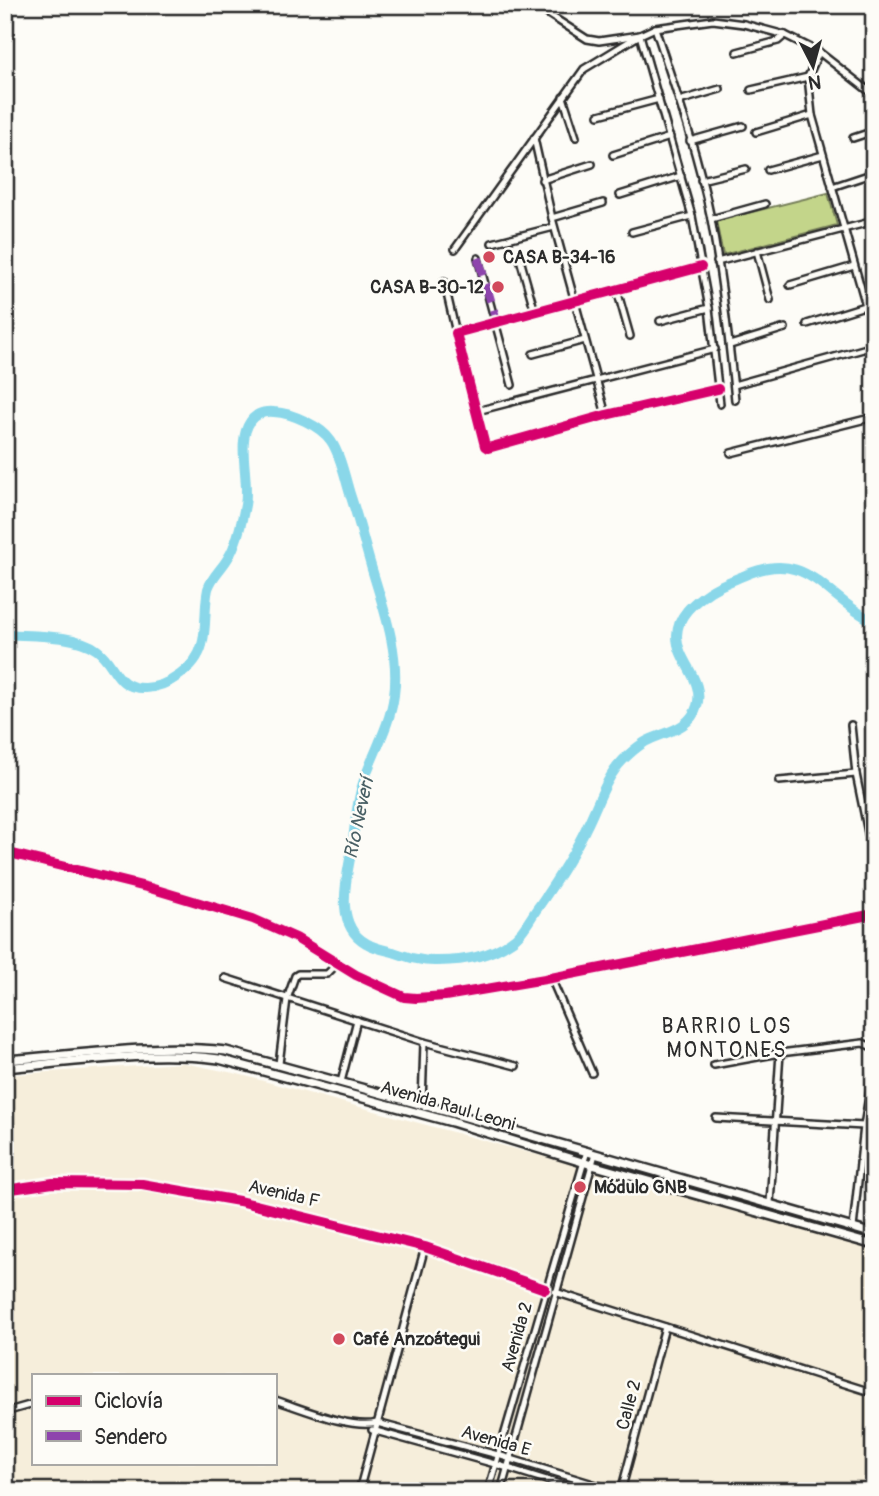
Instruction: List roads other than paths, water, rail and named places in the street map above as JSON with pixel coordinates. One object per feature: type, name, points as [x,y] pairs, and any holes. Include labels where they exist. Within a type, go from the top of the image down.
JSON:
[{"type":"main road","name":"Avenida Raul Leoni","points":[[5,1060],[193,1047],[226,1051],[422,1104],[874,1234]]},
{"type":"main road","name":"Avenida Raul Leoni","points":[[5,1068],[178,1056],[219,1059],[452,1122],[588,1164],[874,1245]]},
{"type":"street","points":[[534,5],[587,39],[599,41],[640,35]]},
{"type":"street","points":[[455,248],[583,69],[655,29],[713,20],[744,24],[785,35],[819,52],[874,95]]},
{"type":"street","points":[[655,29],[679,101],[711,219],[736,400]]},
{"type":"street","points":[[640,35],[692,216],[709,307],[720,404]]},
{"type":"street","points":[[737,52],[778,41],[785,35]]},
{"type":"street","points":[[819,52],[808,77],[812,115],[874,334]]},
{"type":"street","points":[[751,90],[808,77]]},
{"type":"street","points":[[679,101],[720,89]]},
{"type":"street","points":[[564,97],[576,137]]},
{"type":"street","points":[[599,115],[659,99]]},
{"type":"street","points":[[756,132],[812,115]]},
{"type":"street","points":[[690,141],[743,126]]},
{"type":"street","points":[[853,138],[874,131]]},
{"type":"street","points":[[613,155],[670,137]]},
{"type":"street","points":[[534,138],[573,301],[606,415]]},
{"type":"street","points":[[768,170],[823,155]]},
{"type":"street","points":[[542,180],[592,164]]},
{"type":"street","points":[[701,180],[746,169]]},
{"type":"street","points":[[832,187],[874,173]]},
{"type":"street","points":[[620,195],[681,176]]},
{"type":"street","points":[[552,218],[603,203]]},
{"type":"street","points":[[711,219],[765,204]]},
{"type":"street","points":[[632,232],[692,216]]},
{"type":"street","points":[[717,262],[874,221]]},
{"type":"street","points":[[492,243],[554,226]]},
{"type":"street","points":[[757,251],[770,300]]},
{"type":"street","points":[[478,258],[512,385]]},
{"type":"street","points":[[520,260],[535,312]]},
{"type":"street","points":[[790,285],[854,266]]},
{"type":"street","points":[[456,333],[701,267]]},
{"type":"street","points":[[444,281],[485,446],[492,448],[606,415],[718,389]]},
{"type":"street","points":[[617,290],[630,335]]},
{"type":"street","points":[[807,324],[874,303]]},
{"type":"street","points":[[660,321],[709,307]]},
{"type":"street","points":[[730,345],[785,328]]},
{"type":"street","points":[[533,354],[584,340]]},
{"type":"street","points":[[734,385],[874,346]]},
{"type":"street","points":[[477,411],[715,349]]},
{"type":"street","points":[[732,453],[874,417]]},
{"type":"street","points":[[851,725],[856,774],[874,862]]},
{"type":"street","points":[[779,780],[856,774]]},
{"type":"street","points":[[5,852],[163,892],[253,919],[296,938],[356,975],[404,997],[416,998],[444,996],[551,978],[874,914]]},
{"type":"street","points":[[279,1064],[287,999],[295,976],[327,974],[338,963]]},
{"type":"street","points":[[225,978],[424,1042],[516,1066]]},
{"type":"street","points":[[551,978],[592,1073]]},
{"type":"street","points":[[341,1082],[357,1020]]},
{"type":"street","points":[[422,1104],[424,1042]]},
{"type":"street","points":[[714,1065],[780,1053],[863,1044],[874,1048]]},
{"type":"street","points":[[770,1203],[780,1053]]},
{"type":"street","points":[[853,1228],[864,1126],[874,1066]]},
{"type":"street","points":[[716,1118],[864,1126]]},
{"type":"street","name":"Avenida 2","points":[[501,1491],[591,1152]]},
{"type":"street","name":"Avenida 2","points":[[488,1491],[545,1289],[588,1164]]},
{"type":"street","name":"Avenida F","points":[[5,1190],[53,1183],[142,1184],[239,1201],[425,1247],[545,1289]]},
{"type":"street","points":[[359,1491],[425,1247]]},
{"type":"street","points":[[555,1292],[874,1393]]},
{"type":"street","name":"Calle 2","points":[[618,1491],[665,1327]]},
{"type":"street","name":"Avenida E","points":[[276,1400],[335,1418],[368,1425],[377,1423],[498,1455],[618,1491]]},
{"type":"street","points":[[5,1412],[32,1404]]},
{"type":"street","points":[[368,1425],[374,1432]]},
{"type":"street","name":"Avenida E","points":[[374,1432],[507,1467],[582,1491]]},
{"type":"waterway","name":"Río Neverí","points":[[5,634],[53,637],[88,645],[103,656],[122,680],[135,687],[154,687],[180,675],[199,653],[204,638],[208,589],[231,552],[239,532],[246,495],[244,440],[250,422],[260,413],[274,412],[297,418],[320,430],[331,441],[342,467],[385,613],[395,662],[392,706],[359,799],[346,886],[346,913],[349,925],[356,935],[369,945],[415,959],[432,961],[476,957],[515,939],[571,857],[617,767],[642,744],[682,725],[693,714],[697,706],[697,688],[681,654],[677,636],[683,616],[703,596],[743,576],[783,567],[813,578],[874,622]]},
{"type":"place","name":"CASA B-34-16","points":[[489,257]]},
{"type":"place","name":"CASA B-30-12","points":[[498,287]]},
{"type":"place","name":"Módulo GNB","points":[[580,1187]]},
{"type":"place","name":"Café Anzoátegui","points":[[339,1339]]},
{"type":"district","name":"BARRIO LOS MONTONES","points":[[727,1038]]}]
